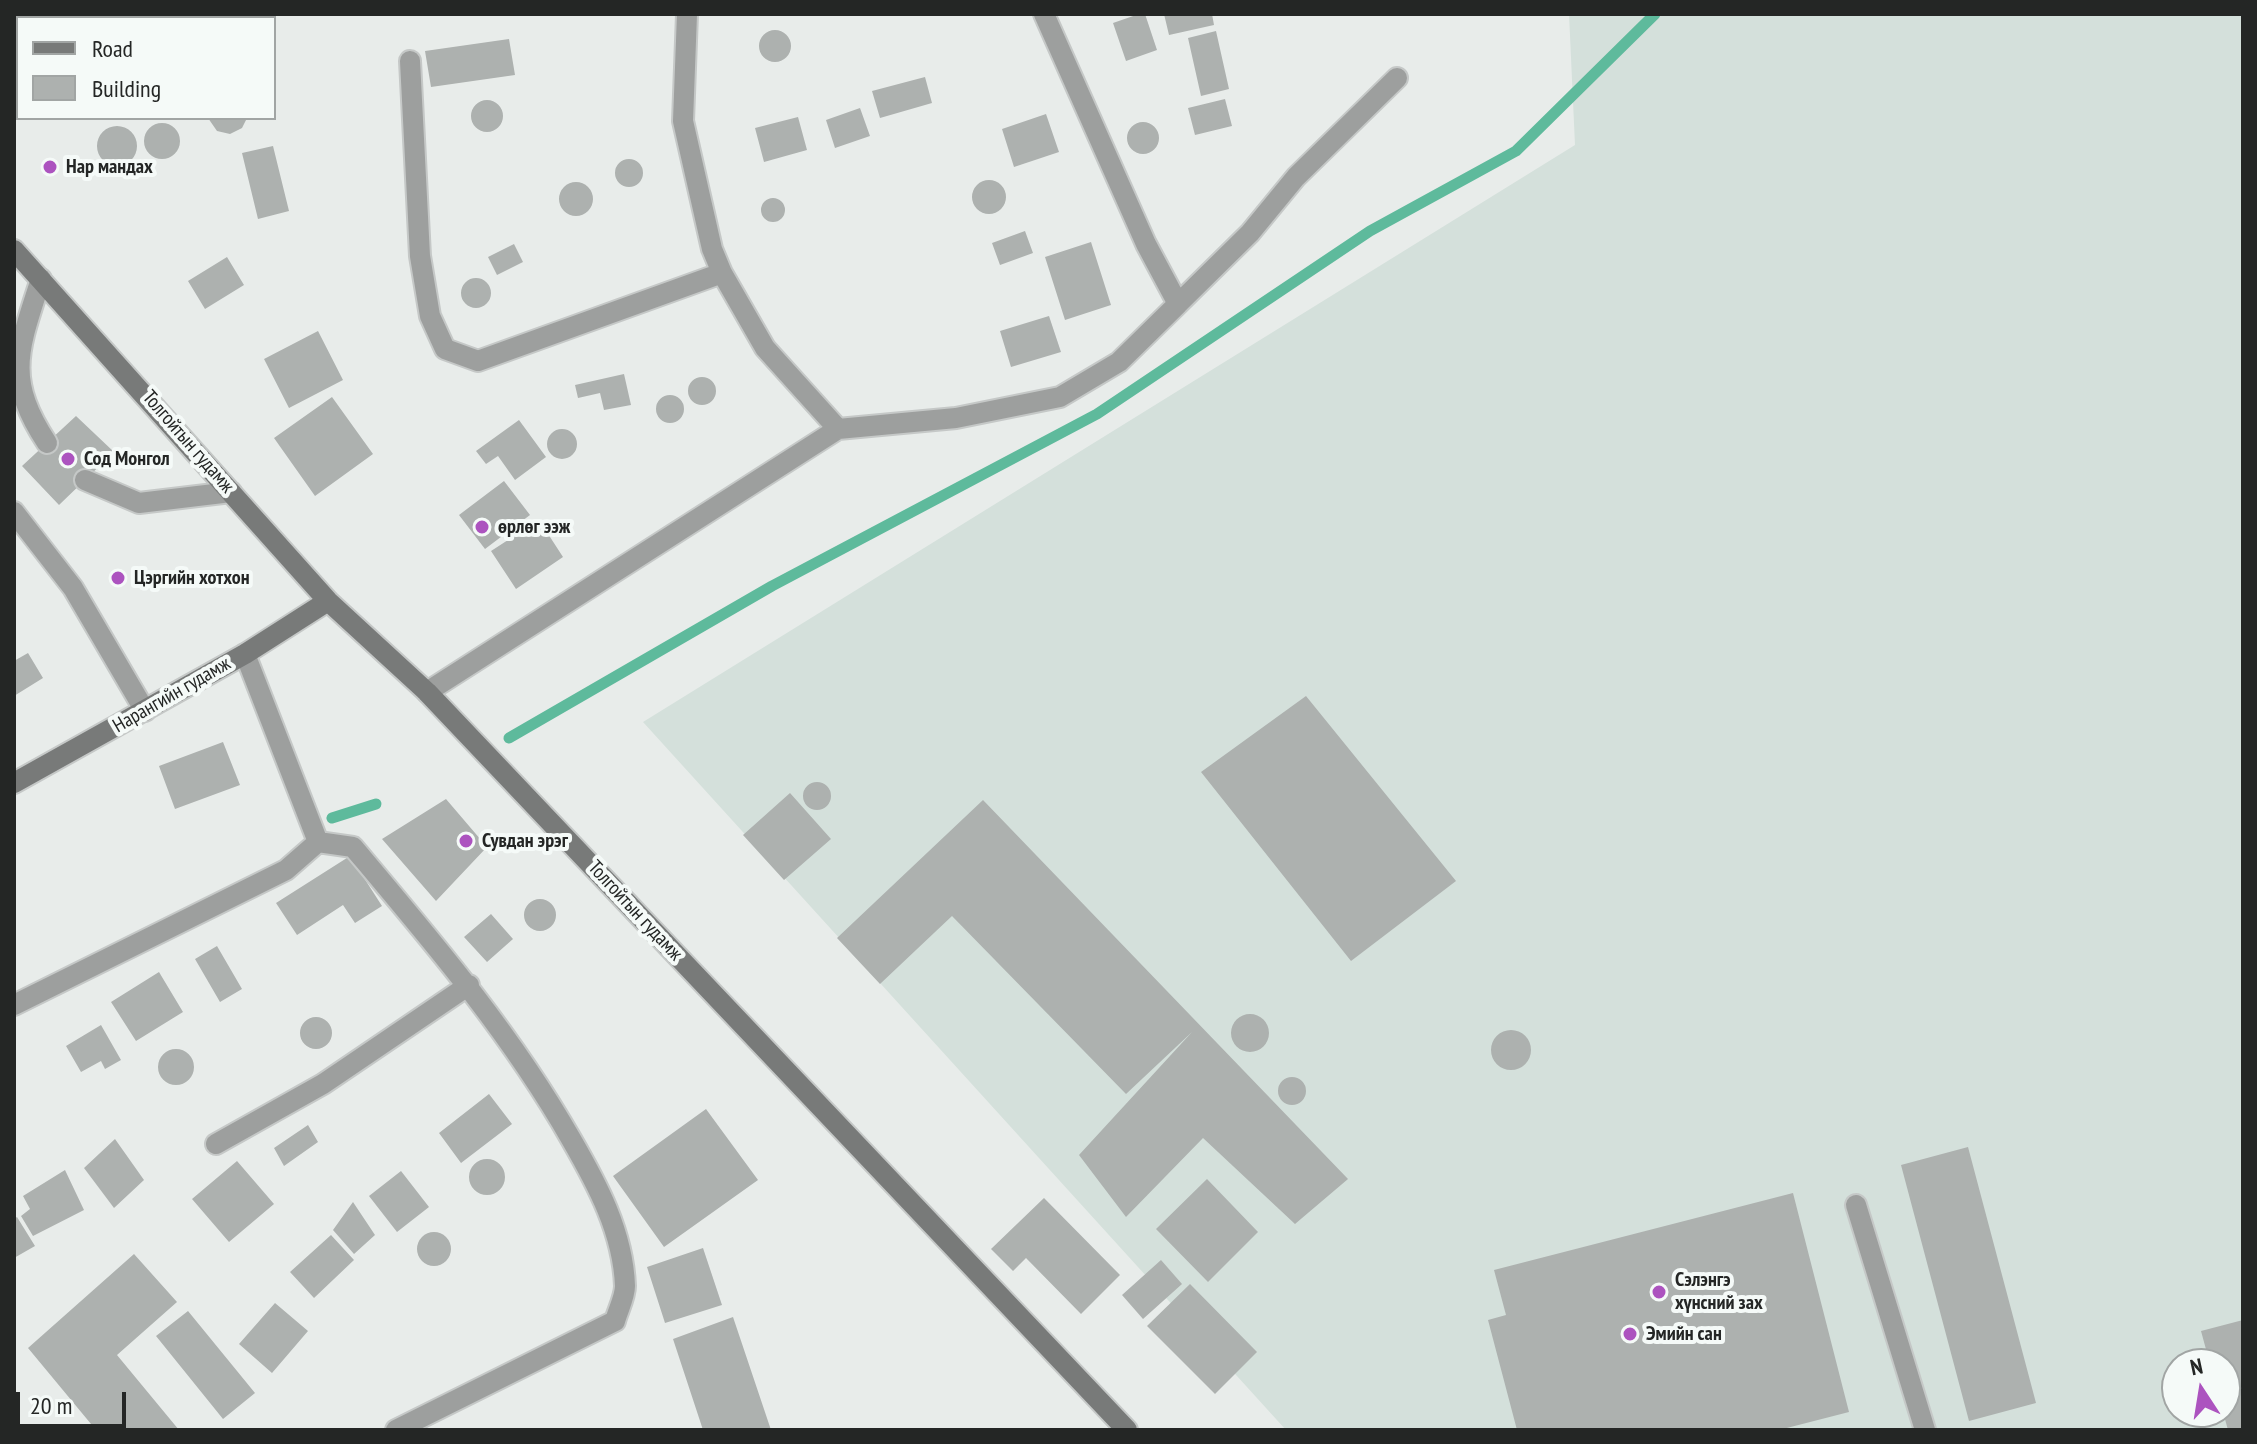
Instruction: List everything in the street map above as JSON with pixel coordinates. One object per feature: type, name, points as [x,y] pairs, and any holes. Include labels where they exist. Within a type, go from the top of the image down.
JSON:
[{"type":"main road","name":"Толгойтын гудамж","points":[[14,250],[328,601],[427,692],[1127,1430]]},
{"type":"main road","name":"Нарангийн гудамж","points":[[14,783],[245,654],[328,601]]},
{"type":"street","points":[[687,14],[683,121],[712,249],[722,273],[765,348],[838,429]]},
{"type":"street","points":[[1044,14],[1146,244],[1178,304]]},
{"type":"street","points":[[410,61],[420,256],[430,316],[445,349],[478,361],[722,273]]},
{"type":"street","points":[[427,692],[838,429],[956,418],[1060,397],[1119,362],[1250,233],[1296,177],[1397,78]]},
{"type":"street","points":[[41,279],[17,354],[27,412],[47,443]]},
{"type":"street","points":[[85,480],[139,503],[231,492]]},
{"type":"street","points":[[14,512],[73,588],[145,711]]},
{"type":"street","points":[[245,654],[318,842]]},
{"type":"street","points":[[14,1005],[286,870],[318,842],[353,847],[469,985],[550,1103],[601,1192],[617,1241],[625,1289],[615,1321],[396,1430]]},
{"type":"street","points":[[216,1144],[323,1084],[469,985]]},
{"type":"street","points":[[1856,1205],[1925,1430]]},
{"type":"shaded area","points":[[1569,14],[2243,14],[2243,1430],[1286,1430],[643,722],[1575,145]]},
{"type":"building","points":[[225,14],[257,16],[226,16]]},
{"type":"building","points":[[1145,14],[1157,50],[1126,61],[1113,23]]},
{"type":"building","points":[[1164,14],[1212,14],[1214,25],[1169,35]]},
{"type":"building","points":[[775,30],[786,35],[791,46],[786,57],[775,62],[764,57],[759,46],[764,35]]},
{"type":"building","points":[[1216,31],[1229,89],[1201,96],[1188,38]]},
{"type":"building","points":[[509,39],[515,75],[431,87],[425,51]]},
{"type":"building","points":[[16,65],[14,110],[14,66]]},
{"type":"building","points":[[925,77],[932,103],[880,118],[872,91]]},
{"type":"building","points":[[1225,99],[1232,126],[1195,135],[1188,108]]},
{"type":"building","points":[[487,100],[498,105],[503,116],[498,127],[487,132],[476,127],[471,116],[476,105]]},
{"type":"building","points":[[860,108],[870,136],[835,148],[826,120]]},
{"type":"building","points":[[1046,114],[1059,152],[1014,167],[1002,129]]},
{"type":"building","points":[[798,117],[807,150],[764,162],[755,128]]},
{"type":"building","points":[[209,120],[246,120],[242,128],[230,134],[217,131]]},
{"type":"building","points":[[1143,122],[1154,127],[1159,138],[1154,149],[1143,154],[1132,149],[1127,138],[1132,127]]},
{"type":"building","points":[[162,123],[174,129],[180,141],[174,153],[162,159],[150,153],[144,141],[150,129]]},
{"type":"building","points":[[117,126],[131,132],[137,146],[131,160],[117,166],[103,160],[97,146],[103,132]]},
{"type":"building","points":[[273,146],[289,211],[258,219],[242,153]]},
{"type":"building","points":[[629,159],[639,163],[643,173],[639,183],[629,187],[619,183],[615,173],[619,163]]},
{"type":"building","points":[[989,180],[1001,185],[1006,197],[1001,209],[989,214],[977,209],[972,197],[977,185]]},
{"type":"building","points":[[576,182],[588,187],[593,199],[588,211],[576,216],[564,211],[559,199],[564,187]]},
{"type":"building","points":[[773,198],[782,201],[785,210],[782,219],[773,222],[764,219],[761,210],[764,201]]},
{"type":"building","points":[[1025,231],[1033,253],[1000,265],[992,243]]},
{"type":"building","points":[[1091,242],[1111,305],[1065,320],[1045,257]]},
{"type":"building","points":[[514,244],[523,262],[497,275],[488,257]]},
{"type":"building","points":[[227,257],[244,285],[205,309],[188,281]]},
{"type":"building","points":[[476,278],[487,282],[491,293],[487,304],[476,308],[465,304],[461,293],[465,282]]},
{"type":"building","points":[[1049,316],[1061,352],[1011,367],[1000,331]]},
{"type":"building","points":[[318,331],[343,380],[289,408],[264,359]]},
{"type":"building","points":[[624,374],[631,405],[604,410],[600,393],[578,398],[575,385]]},
{"type":"building","points":[[702,377],[712,381],[716,391],[712,401],[702,405],[692,401],[688,391],[692,381]]},
{"type":"building","points":[[670,395],[680,399],[684,409],[680,419],[670,423],[660,419],[656,409],[660,399]]},
{"type":"building","points":[[332,397],[373,454],[315,496],[274,438]]},
{"type":"building","name":"Сод Монгол","points":[[76,416],[114,452],[59,505],[22,466]]},
{"type":"building","points":[[519,420],[546,457],[515,480],[498,456],[486,464],[476,451]]},
{"type":"building","points":[[562,429],[573,433],[577,444],[573,455],[562,459],[551,455],[547,444],[551,433]]},
{"type":"building","points":[[504,481],[530,515],[485,549],[459,515]]},
{"type":"building","points":[[539,520],[563,557],[516,589],[491,551]]},
{"type":"building","points":[[28,653],[43,678],[14,696],[14,661]]},
{"type":"building","points":[[1306,696],[1456,881],[1351,961],[1201,772]]},
{"type":"building","points":[[223,742],[240,785],[175,809],[159,766]]},
{"type":"building","points":[[817,782],[827,786],[831,796],[827,806],[817,810],[807,806],[803,796],[807,786]]},
{"type":"building","points":[[790,793],[831,839],[784,880],[743,835]]},
{"type":"building","points":[[446,799],[487,847],[436,901],[382,839]]},
{"type":"building","points":[[983,800],[1348,1179],[1295,1224],[1203,1138],[1126,1217],[1079,1155],[1192,1032],[1126,1094],[952,916],[880,984],[837,938]]},
{"type":"building","points":[[350,856],[382,906],[355,923],[343,905],[297,935],[276,903]]},
{"type":"building","points":[[540,899],[551,904],[556,915],[551,926],[540,931],[529,926],[524,915],[529,904]]},
{"type":"building","points":[[491,914],[513,939],[487,962],[464,937]]},
{"type":"building","points":[[217,946],[242,989],[220,1002],[195,959]]},
{"type":"building","points":[[159,972],[183,1012],[136,1041],[111,1002]]},
{"type":"building","points":[[1250,1014],[1263,1020],[1269,1033],[1263,1046],[1250,1052],[1237,1046],[1231,1033],[1237,1020]]},
{"type":"building","points":[[316,1017],[327,1022],[332,1033],[327,1044],[316,1049],[305,1044],[300,1033],[305,1022]]},
{"type":"building","points":[[101,1025],[121,1060],[105,1069],[101,1061],[81,1072],[66,1046]]},
{"type":"building","points":[[1511,1030],[1525,1036],[1531,1050],[1525,1064],[1511,1070],[1497,1064],[1491,1050],[1497,1036]]},
{"type":"building","points":[[176,1049],[188,1055],[194,1067],[188,1079],[176,1085],[164,1079],[158,1067],[164,1055]]},
{"type":"building","points":[[1292,1077],[1302,1081],[1306,1091],[1302,1101],[1292,1105],[1282,1101],[1278,1091],[1282,1081]]},
{"type":"building","points":[[489,1094],[512,1124],[461,1163],[439,1133]]},
{"type":"building","points":[[706,1109],[758,1180],[664,1247],[613,1176]]},
{"type":"building","points":[[308,1125],[318,1142],[284,1166],[274,1148]]},
{"type":"building","points":[[115,1139],[144,1180],[114,1208],[84,1168]]},
{"type":"building","points":[[1968,1147],[2036,1403],[1969,1421],[1901,1165]]},
{"type":"building","points":[[487,1159],[500,1164],[505,1177],[500,1190],[487,1195],[474,1190],[469,1177],[474,1164]]},
{"type":"building","points":[[237,1161],[274,1204],[229,1242],[192,1199]]},
{"type":"building","points":[[65,1170],[84,1210],[33,1236],[21,1216],[30,1209],[23,1196]]},
{"type":"building","points":[[401,1171],[429,1207],[397,1232],[369,1196]]},
{"type":"building","points":[[1207,1179],[1258,1232],[1208,1282],[1156,1229]]},
{"type":"building","name":"Сэлэнгэ хүнсний зах","points":[[1793,1193],[1849,1412],[1779,1430],[1517,1430],[1488,1320],[1506,1315],[1494,1270]]},
{"type":"building","points":[[1044,1198],[1120,1275],[1081,1314],[1026,1258],[1013,1271],[991,1249]]},
{"type":"building","points":[[353,1202],[375,1235],[354,1254],[333,1230]]},
{"type":"building","points":[[17,1217],[35,1246],[14,1258],[14,1219]]},
{"type":"building","points":[[434,1232],[446,1237],[451,1249],[446,1261],[434,1266],[422,1261],[417,1249],[422,1237]]},
{"type":"building","points":[[331,1235],[354,1260],[314,1298],[290,1272]]},
{"type":"building","points":[[703,1248],[722,1305],[665,1323],[647,1267]]},
{"type":"building","points":[[134,1254],[177,1302],[117,1355],[179,1430],[96,1430],[28,1348]]},
{"type":"building","points":[[1161,1260],[1182,1284],[1143,1319],[1122,1295]]},
{"type":"building","points":[[1190,1284],[1257,1352],[1215,1394],[1147,1326]]},
{"type":"building","points":[[275,1303],[308,1331],[272,1373],[239,1344]]},
{"type":"building","points":[[188,1311],[255,1393],[223,1419],[156,1336]]},
{"type":"building","points":[[733,1317],[771,1430],[703,1430],[673,1339]]},
{"type":"building","points":[[2243,1320],[2243,1430],[2227,1428],[2241,1428],[2241,1348],[2206,1348],[2201,1331]]},
{"type":"waterway","points":[[509,738],[772,586],[1097,414],[1370,231],[1516,151],[1655,14]]},
{"type":"waterway","points":[[332,818],[376,804]]},
{"type":"place","name":"Нар мандах","points":[[50,167]]},
{"type":"place","name":"Сод Монгол","points":[[68,459]]},
{"type":"place","name":"өрлөг ээж","points":[[482,527]]},
{"type":"place","name":"Цэргийн хотхон","points":[[118,578]]},
{"type":"place","name":"Сувдан эрэг","points":[[466,841]]},
{"type":"place","name":"Сэлэнгэ хүнсний зах","points":[[1659,1292]]},
{"type":"place","name":"Эмийн сан","points":[[1630,1334]]}]
